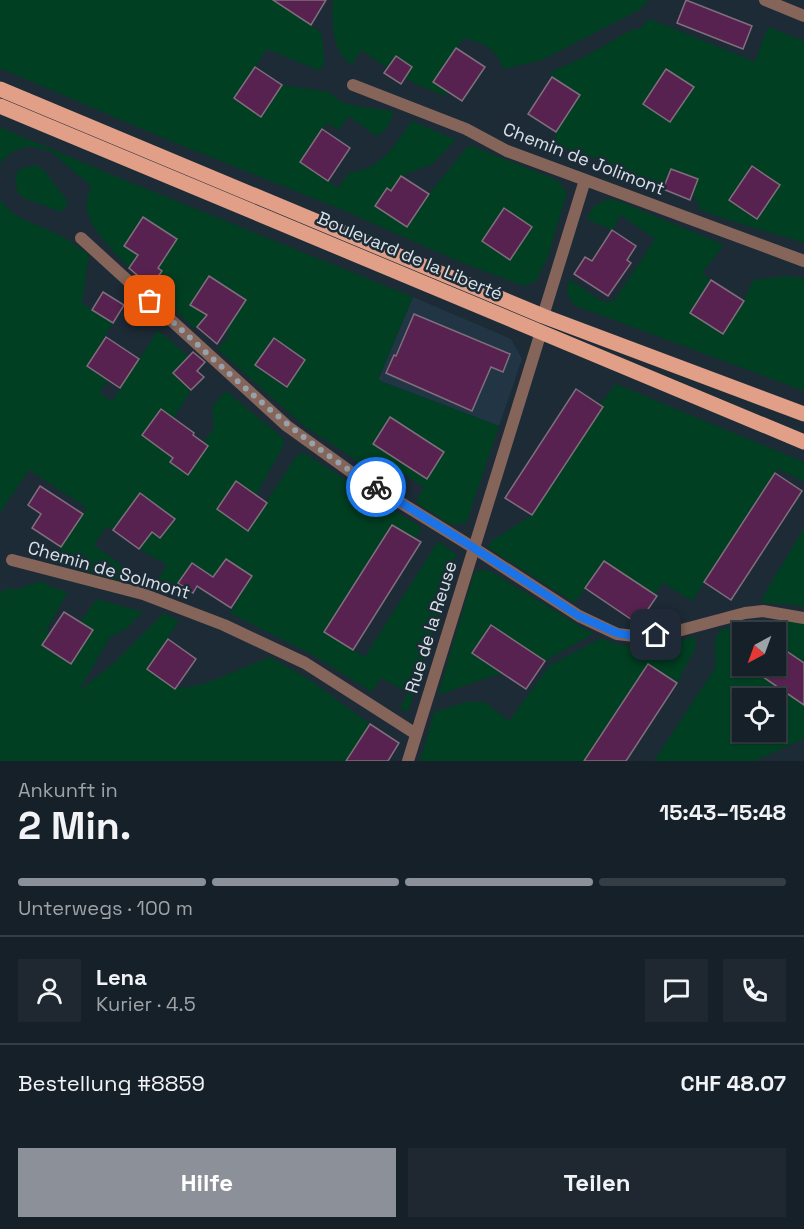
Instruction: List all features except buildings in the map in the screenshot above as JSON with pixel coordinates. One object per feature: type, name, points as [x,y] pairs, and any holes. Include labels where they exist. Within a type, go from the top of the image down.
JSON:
[{"type":"main road","name":"Boulevard de la Liberté","points":[[0,89],[542,324],[804,442]]},
{"type":"main road","name":"Boulevard de la Liberté","points":[[0,106],[542,324],[804,414]]},
{"type":"street","points":[[765,0],[804,16]]},
{"type":"street","name":"Chemin de Jolimont","points":[[353,85],[466,129],[507,151],[804,261]]},
{"type":"street","name":"Rue de la Reuse","points":[[408,761],[519,405],[585,180]]},
{"type":"street","points":[[81,238],[287,426],[351,472],[579,616],[617,633],[634,636],[656,635],[745,613],[763,611],[804,618]]},
{"type":"street","name":"Chemin de Solmont","points":[[12,560],[143,594],[224,625],[305,663],[416,734]]},
{"type":"shaded area","points":[[413,297],[511,339],[522,359],[499,426],[378,380]]},
{"type":"green space","points":[[0,0],[279,0],[277,3],[321,32],[325,61],[320,71],[267,49],[234,99],[261,117],[282,85],[329,92],[341,102],[393,111],[388,126],[376,136],[349,116],[339,130],[327,123],[300,162],[338,188],[350,172],[371,166],[387,154],[412,121],[456,140],[432,164],[401,176],[391,191],[375,206],[407,227],[429,194],[469,145],[557,180],[567,192],[548,257],[536,281],[524,286],[458,261],[350,213],[168,140],[0,68]]},
{"type":"green space","points":[[333,0],[649,0],[639,10],[542,60],[503,69],[497,56],[489,48],[464,38],[434,82],[448,92],[444,96],[405,77],[412,67],[396,56],[387,68],[361,50],[352,65],[345,59],[334,36]]},
{"type":"green space","points":[[650,19],[755,62],[768,27],[804,41],[804,243],[699,209],[698,201],[692,195],[698,179],[672,169],[663,189],[595,158],[553,144],[556,132],[580,95],[549,73],[584,57],[635,28],[637,31]]},
{"type":"green space","points":[[0,127],[413,297],[378,380],[499,426],[466,524],[449,524],[416,502],[424,487],[400,472],[391,486],[305,427],[217,349],[228,337],[227,329],[245,299],[209,276],[191,305],[206,317],[195,329],[151,287],[162,271],[158,268],[143,217],[124,245],[138,255],[129,268],[104,241],[89,217],[87,204],[91,186],[50,151],[29,146],[12,152],[1,162],[0,167]]},
{"type":"green space","points":[[35,165],[43,169],[66,199],[68,204],[61,212],[21,197],[17,191],[15,176],[20,169]]},
{"type":"green space","points":[[0,199],[12,212],[61,236],[89,255],[82,303],[113,323],[87,365],[108,380],[99,393],[112,401],[158,330],[188,356],[173,374],[191,390],[174,418],[161,409],[142,435],[173,458],[170,462],[187,474],[203,443],[214,428],[212,407],[226,391],[283,438],[284,445],[256,495],[236,481],[217,509],[248,530],[297,455],[304,453],[422,528],[415,539],[391,525],[325,632],[365,657],[438,541],[456,554],[453,571],[408,712],[400,708],[408,693],[381,678],[372,692],[311,654],[230,613],[252,577],[226,559],[213,578],[192,563],[174,589],[164,590],[154,584],[167,565],[139,549],[152,532],[161,538],[174,519],[140,493],[113,530],[107,526],[94,545],[135,575],[132,584],[50,562],[87,508],[29,470],[0,513]]},
{"type":"green space","points":[[608,199],[619,201],[724,245],[702,273],[711,280],[690,313],[723,334],[744,301],[753,280],[786,276],[804,278],[804,391],[576,306],[568,294],[569,279],[603,302],[614,301],[655,239],[621,215],[612,230],[586,219],[594,206]]},
{"type":"green space","points":[[616,384],[804,462],[804,482],[779,469],[775,473],[692,601],[663,583],[655,594],[604,561],[575,603],[487,547],[493,540],[532,515],[603,407],[599,405]]},
{"type":"green space","points":[[804,528],[804,607],[762,603],[764,595]]},
{"type":"green space","points":[[481,570],[490,571],[593,634],[545,661],[491,625],[472,653],[502,673],[438,695],[474,573]]},
{"type":"green space","points":[[41,581],[68,592],[46,630],[50,633],[80,622],[97,599],[143,612],[125,630],[110,637],[79,691],[114,663],[164,613],[179,621],[147,669],[175,689],[204,684],[270,657],[310,680],[370,724],[346,761],[0,761],[0,594],[4,589],[18,589]]},
{"type":"green space","points":[[764,620],[800,622],[804,624],[804,663],[786,651],[786,622],[751,622]]},
{"type":"green space","points":[[732,626],[732,676],[763,676],[780,688],[732,688],[732,742],[786,742],[786,692],[804,705],[804,739],[754,761],[654,761],[715,668],[716,638],[724,629]]},
{"type":"green space","points":[[695,636],[696,647],[677,683],[648,664],[584,761],[420,761],[434,712],[467,702],[484,702],[509,721],[550,665],[602,638],[625,646],[648,647]]},
{"type":"way so far","points":[[150,301],[287,426],[376,487]]},
{"type":"route","points":[[376,487],[579,616],[617,633],[634,636],[656,635]]}]
